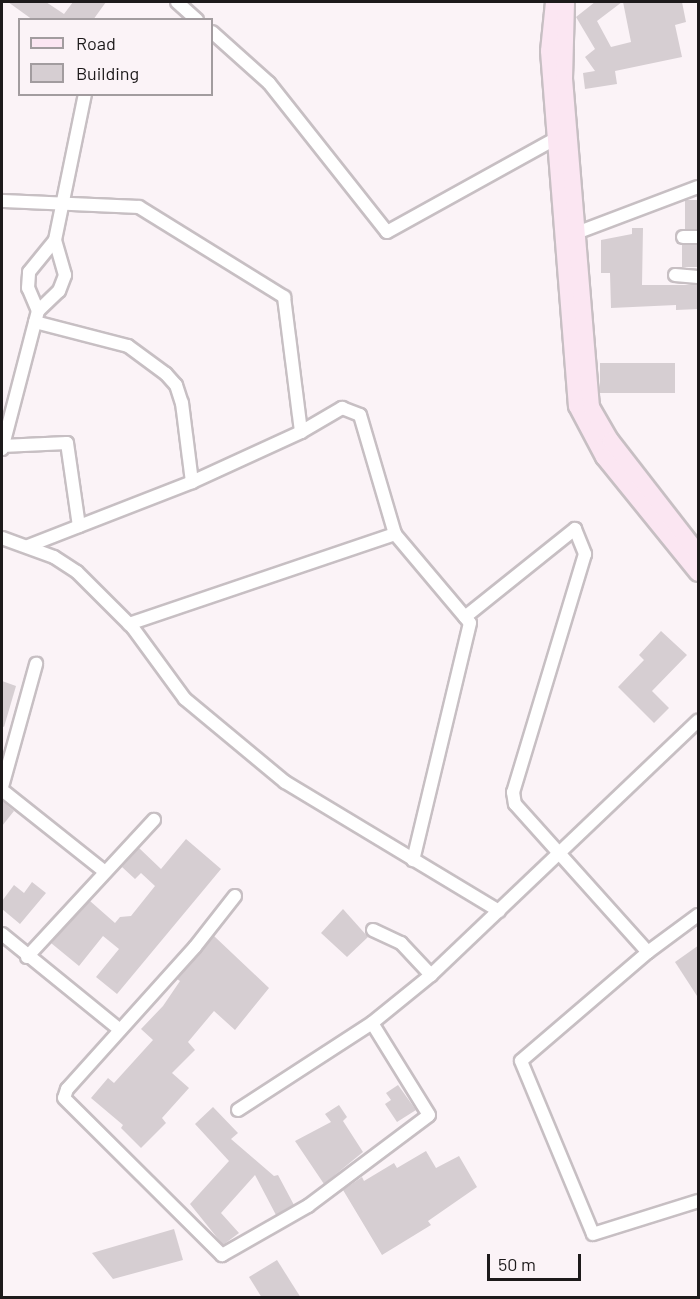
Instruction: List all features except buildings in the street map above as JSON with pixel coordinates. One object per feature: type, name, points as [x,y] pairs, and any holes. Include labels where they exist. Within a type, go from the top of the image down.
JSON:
[{"type":"street","points":[[177,2],[195,18]]},
{"type":"street","points":[[554,2],[549,51],[555,139],[591,407],[611,441],[699,553]]},
{"type":"street","points":[[566,2],[563,48],[568,236],[579,415],[604,457],[699,573]]},
{"type":"street","points":[[213,33],[284,100],[387,232],[555,139]]},
{"type":"street","points":[[36,316],[50,303],[65,275],[55,240],[85,96]]},
{"type":"street","points":[[568,236],[699,187]]},
{"type":"street","points":[[2,201],[139,207],[284,297],[301,432]]},
{"type":"street","points":[[683,237],[699,237]]},
{"type":"street","points":[[55,240],[29,272],[28,288],[36,316],[2,448],[67,443],[79,526]]},
{"type":"street","points":[[675,275],[699,277]]},
{"type":"street","points":[[36,316],[128,346],[166,374],[176,385],[182,403],[192,482]]},
{"type":"street","points":[[28,546],[192,482],[301,432],[342,408],[360,415],[395,534],[470,623],[414,860]]},
{"type":"street","points":[[465,617],[575,529],[585,554],[513,792],[515,804],[648,952]]},
{"type":"street","points":[[129,624],[395,534]]},
{"type":"street","points":[[2,538],[28,546],[77,572],[129,624],[185,699],[276,775],[324,809],[499,911]]},
{"type":"street","points":[[36,664],[2,789],[104,871]]},
{"type":"street","points":[[238,1110],[372,1023],[431,975],[562,854],[699,721]]},
{"type":"street","points":[[27,957],[104,871],[154,820]]},
{"type":"street","points":[[235,896],[195,947],[67,1089],[64,1098],[222,1255],[308,1206],[429,1115],[372,1023]]},
{"type":"street","points":[[699,915],[648,952],[521,1061],[593,1234],[699,1201]]},
{"type":"street","points":[[373,930],[401,943],[431,975]]},
{"type":"street","points":[[2,934],[27,957],[120,1030]]}]
